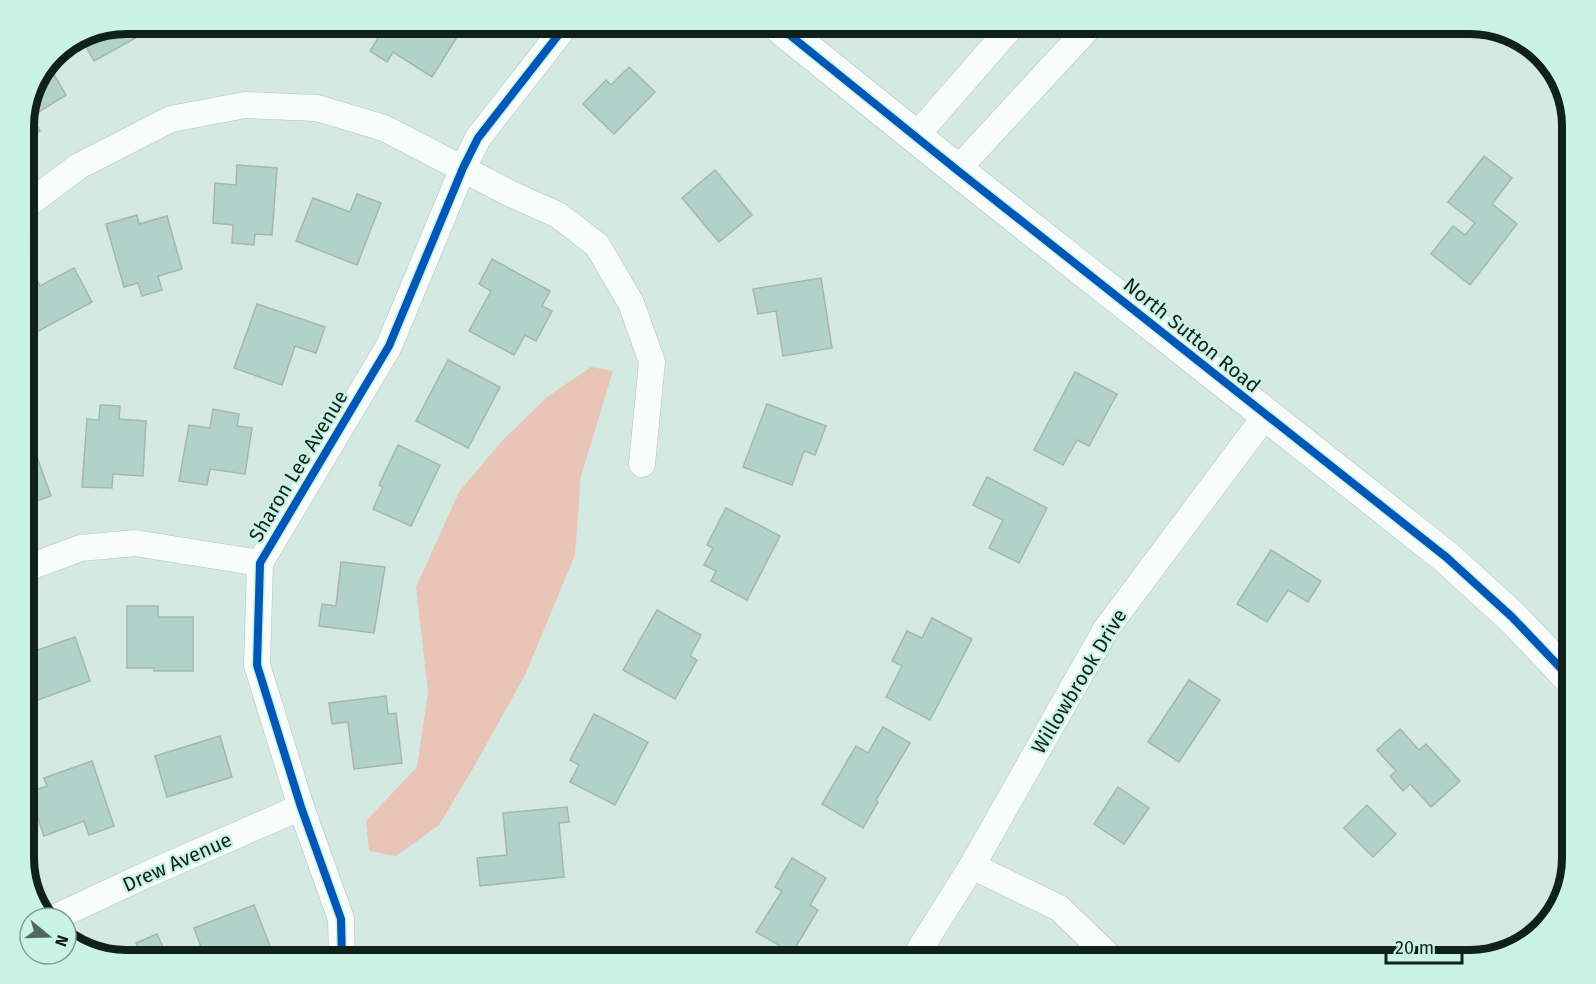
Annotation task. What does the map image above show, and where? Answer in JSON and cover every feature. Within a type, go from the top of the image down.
[{"type":"main road","name":"North Sutton Road","points":[[789,34],[957,170],[1446,557],[1512,618],[1562,669]]},
{"type":"street","name":"Sharon Lee Avenue","points":[[342,950],[341,919],[301,807],[256,665],[260,563],[388,345],[478,138],[559,34]]},
{"type":"street","points":[[916,136],[1005,34]]},
{"type":"street","points":[[957,170],[1083,34]]},
{"type":"street","points":[[35,199],[79,166],[171,119],[245,105],[317,108],[384,128],[509,193],[558,215],[597,245],[631,303],[652,362],[642,464]]},
{"type":"street","name":"Willowbrook Drive","points":[[919,950],[972,866],[1106,628],[1266,415]]},
{"type":"street","points":[[35,565],[81,548],[135,543],[260,563]]},
{"type":"street","name":"Drew Avenue","points":[[78,907],[301,807]]},
{"type":"street","points":[[972,866],[1059,908],[1103,950]]},
{"type":"shaded area","points":[[591,367],[613,371],[581,476],[575,555],[525,675],[439,825],[396,856],[369,851],[366,821],[417,767],[428,692],[416,587],[459,492],[502,441],[547,397]]},
{"type":"building","points":[[143,34],[94,61],[85,45],[114,35]]},
{"type":"building","points":[[381,34],[452,34],[457,37],[432,77],[393,52],[387,62],[370,51]]},
{"type":"building","points":[[629,67],[655,92],[614,134],[583,104],[606,80],[611,85]]},
{"type":"building","points":[[52,71],[66,95],[36,113],[44,86]]},
{"type":"building","points":[[35,122],[40,131],[35,134]]},
{"type":"building","points":[[1484,156],[1512,178],[1492,204],[1517,224],[1470,285],[1431,254],[1453,226],[1465,235],[1475,223],[1448,202]]},
{"type":"building","points":[[237,165],[277,168],[272,235],[255,234],[254,245],[232,243],[233,225],[213,223],[215,183],[236,185]]},
{"type":"building","points":[[715,170],[752,215],[719,242],[682,198]]},
{"type":"building","points":[[357,194],[381,203],[357,265],[296,241],[313,198],[350,212]]},
{"type":"building","points":[[137,215],[139,224],[167,216],[182,269],[158,276],[162,290],[142,296],[138,283],[124,287],[106,224]]},
{"type":"building","points":[[492,259],[550,291],[542,306],[552,311],[536,341],[525,335],[514,355],[469,331],[491,291],[479,284]]},
{"type":"building","points":[[74,268],[92,302],[35,333],[35,276],[40,286]]},
{"type":"building","points":[[821,278],[832,348],[783,356],[776,311],[758,314],[753,289]]},
{"type":"building","points":[[257,304],[325,327],[316,353],[295,346],[282,385],[234,368]]},
{"type":"building","points":[[448,360],[500,387],[468,448],[416,421]]},
{"type":"building","points":[[1075,372],[1117,394],[1089,446],[1077,440],[1063,465],[1034,450]]},
{"type":"building","points":[[767,404],[826,426],[815,455],[804,451],[792,485],[743,467]]},
{"type":"building","points":[[100,405],[120,406],[119,419],[146,421],[143,476],[113,474],[112,488],[82,487],[87,419],[99,420]]},
{"type":"building","points":[[213,409],[239,414],[237,426],[252,428],[245,474],[210,469],[207,485],[179,481],[189,425],[210,428]]},
{"type":"building","points":[[398,445],[440,465],[411,526],[373,509],[383,487],[379,485]]},
{"type":"building","points":[[35,452],[51,496],[35,501]]},
{"type":"building","points":[[987,477],[1047,508],[1019,563],[989,548],[1003,520],[973,505]]},
{"type":"building","points":[[726,508],[780,536],[747,600],[711,581],[716,571],[704,565],[713,548],[707,545]]},
{"type":"building","points":[[1271,550],[1321,581],[1308,602],[1288,590],[1267,622],[1237,604]]},
{"type":"building","points":[[341,562],[385,567],[374,633],[319,626],[322,604],[336,606]]},
{"type":"building","points":[[127,606],[158,606],[158,617],[193,617],[193,671],[127,668]]},
{"type":"building","points":[[657,610],[701,635],[690,656],[697,660],[675,699],[623,670]]},
{"type":"building","points":[[932,618],[972,639],[930,720],[886,697],[902,666],[892,661],[907,631],[922,638]]},
{"type":"building","points":[[75,637],[90,681],[35,701],[35,651]]},
{"type":"building","points":[[1189,680],[1220,700],[1179,762],[1148,742]]},
{"type":"building","points":[[386,696],[388,714],[396,713],[402,763],[354,769],[348,722],[332,724],[329,703]]},
{"type":"building","points":[[594,714],[648,742],[615,805],[570,782],[579,765],[570,760]]},
{"type":"building","points":[[883,727],[910,743],[876,800],[878,802],[863,828],[822,804],[856,746],[868,753]]},
{"type":"building","points":[[1400,729],[1419,750],[1426,744],[1460,781],[1431,807],[1410,784],[1403,791],[1390,776],[1396,771],[1377,750]]},
{"type":"building","points":[[220,736],[232,777],[167,797],[155,756]]},
{"type":"building","points":[[92,761],[114,826],[89,835],[84,821],[44,836],[35,810],[35,790],[47,786],[44,778]]},
{"type":"building","points":[[1118,787],[1149,808],[1124,844],[1094,824]]},
{"type":"building","points":[[1367,805],[1396,834],[1373,857],[1344,828]]},
{"type":"building","points":[[567,807],[569,822],[559,823],[564,877],[480,886],[477,858],[507,855],[503,813]]},
{"type":"building","points":[[792,858],[826,878],[810,905],[818,910],[794,950],[787,950],[756,932],[782,891],[775,887]]},
{"type":"building","points":[[254,905],[270,946],[260,950],[202,950],[194,928]]},
{"type":"building","points":[[157,934],[164,950],[139,950],[136,943]]},
{"type":"cycle path","points":[[342,950],[341,919],[301,807],[257,665],[260,563],[389,346],[463,168],[478,138],[559,34]]},
{"type":"cycle path","points":[[788,34],[1446,557],[1512,617],[1562,669]]}]
